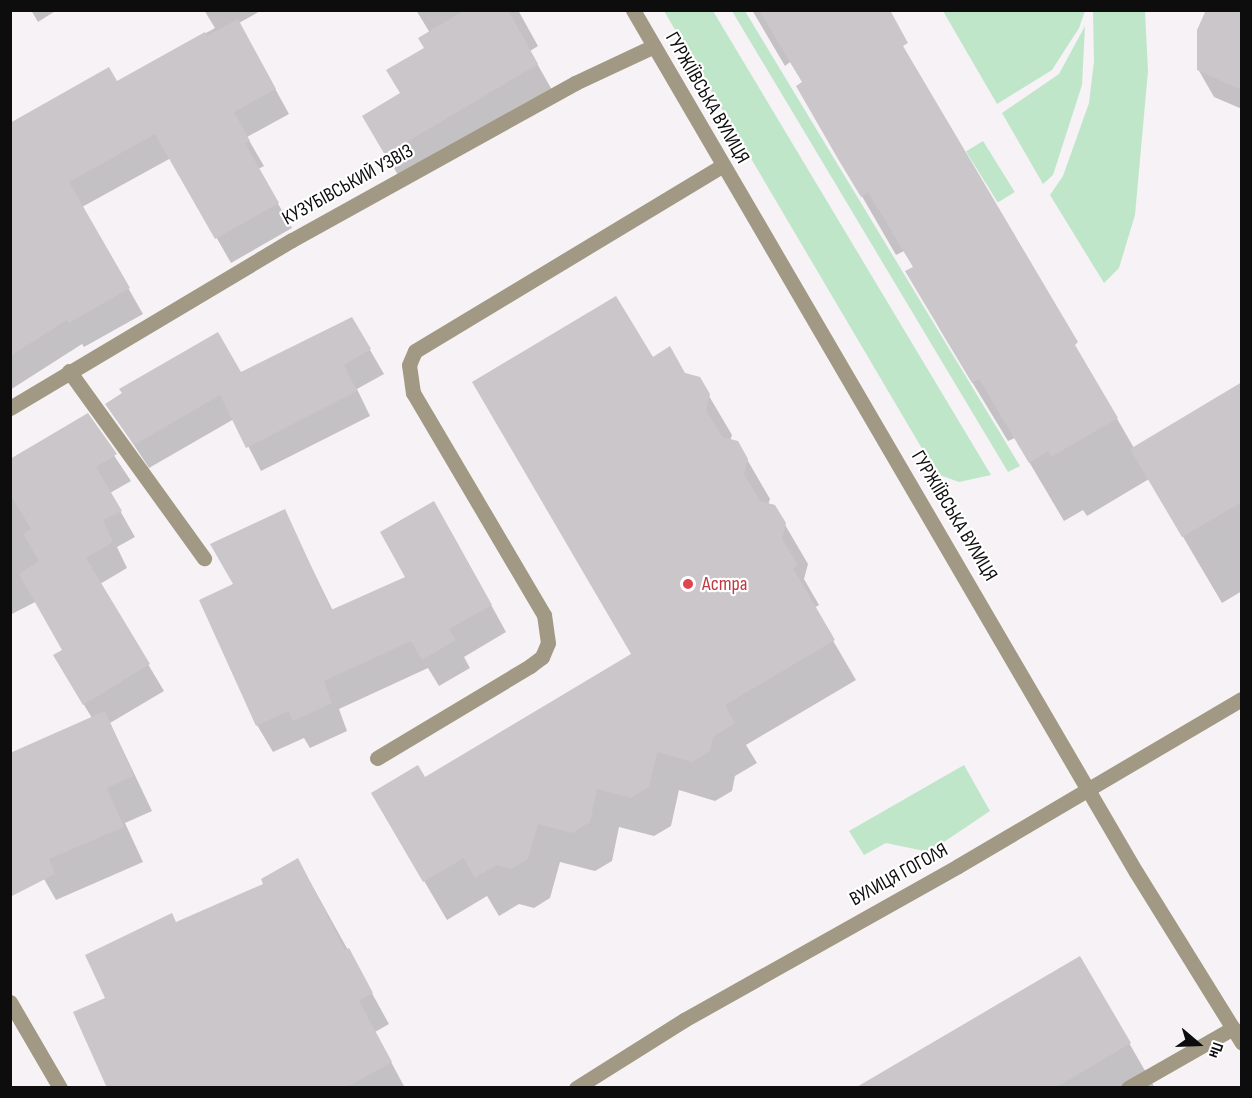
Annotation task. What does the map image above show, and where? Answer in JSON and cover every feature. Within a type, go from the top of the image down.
[{"type":"street","name":"ГУРЖІЇВСЬКА ВУЛИЦЯ","points":[[633,10],[722,166],[1088,787],[1242,1042]]},
{"type":"street","name":"КУЗУБІВСЬКИЙ УЗВІЗ","points":[[10,408],[313,228],[575,83],[654,46]]},
{"type":"street","points":[[377,758],[530,666],[542,657],[548,643],[544,615],[413,393],[409,365],[415,351],[722,166]]},
{"type":"street","points":[[69,371],[204,558]]},
{"type":"street","name":"ВУЛИЦЯ ГОГОЛЯ","points":[[576,1088],[684,1020],[958,866],[1088,787],[1242,699]]},
{"type":"street","points":[[10,1002],[60,1088]]},
{"type":"street","points":[[1128,1088],[1233,1028]]},
{"type":"green space","points":[[1085,10],[1079,28],[1052,70],[997,104],[943,11]]},
{"type":"green space","points":[[664,11],[713,11],[991,475],[959,482],[937,474]]},
{"type":"green space","points":[[732,11],[745,11],[1020,466],[1008,472]]},
{"type":"green space","points":[[1093,11],[1145,11],[1148,71],[1135,215],[1119,268],[1104,283],[1050,195],[1063,176],[1089,103],[1094,61]]},
{"type":"green space","points":[[1085,26],[1082,85],[1053,175],[1043,184],[1002,113],[1059,74]]},
{"type":"green space","points":[[983,141],[1015,192],[998,202],[966,152]]},
{"type":"green space","points":[[964,765],[990,811],[929,852],[886,843],[864,855],[849,831]]},
{"type":"building","points":[[465,10],[508,10],[538,64],[385,155],[362,116],[400,93],[386,70],[424,48],[418,38]]},
{"type":"building","points":[[759,10],[890,10],[908,43],[903,46],[1078,342],[1075,345],[1118,418],[1051,457],[1048,451],[1029,463],[979,379],[972,383],[905,271],[913,267],[868,192],[861,197],[838,159],[796,86],[802,82]]},
{"type":"building","points":[[1206,10],[1242,10],[1242,90],[1197,70],[1197,30]]},
{"type":"building","points":[[238,19],[276,89],[234,112],[250,141],[245,143],[279,203],[215,239],[155,134],[69,182],[130,288],[69,323],[67,320],[10,356],[10,123],[109,67],[117,81],[205,32],[207,36]]},
{"type":"building","name":"Астра","points":[[616,296],[653,357],[670,346],[685,373],[700,377],[710,394],[706,410],[722,437],[738,441],[748,459],[744,474],[760,501],[775,505],[786,523],[782,539],[798,565],[793,568],[835,640],[725,705],[735,723],[713,737],[710,751],[692,762],[657,752],[649,787],[631,798],[597,789],[590,822],[572,833],[538,824],[528,859],[511,869],[496,865],[475,878],[464,858],[423,882],[371,793],[418,765],[425,777],[631,654],[472,382]]},
{"type":"building","points":[[352,317],[371,349],[344,365],[357,391],[246,448],[220,395],[134,445],[105,404],[122,393],[119,389],[218,332],[241,372]]},
{"type":"building","points":[[1242,382],[1242,502],[1182,537],[1130,449]]},
{"type":"building","points":[[88,413],[117,454],[96,467],[122,511],[103,520],[113,542],[86,558],[150,664],[83,705],[53,655],[62,650],[19,574],[39,561],[23,534],[31,529],[10,494],[10,459]]},
{"type":"building","points":[[434,501],[492,605],[449,629],[456,640],[422,660],[411,641],[324,681],[332,703],[293,721],[288,711],[256,726],[199,600],[233,584],[210,544],[285,509],[331,610],[405,577],[380,532]]},
{"type":"building","points":[[105,711],[134,776],[107,788],[124,827],[49,859],[55,874],[10,897],[10,753]]},
{"type":"building","points":[[298,858],[345,950],[349,948],[373,993],[359,1001],[392,1062],[345,1088],[107,1088],[73,1012],[105,998],[85,955],[172,913],[176,922],[263,884],[261,879]]},
{"type":"building","points":[[1080,956],[1131,1043],[1055,1088],[855,1088]]},
{"type":"place","name":"Астра","points":[[688,584]]}]
